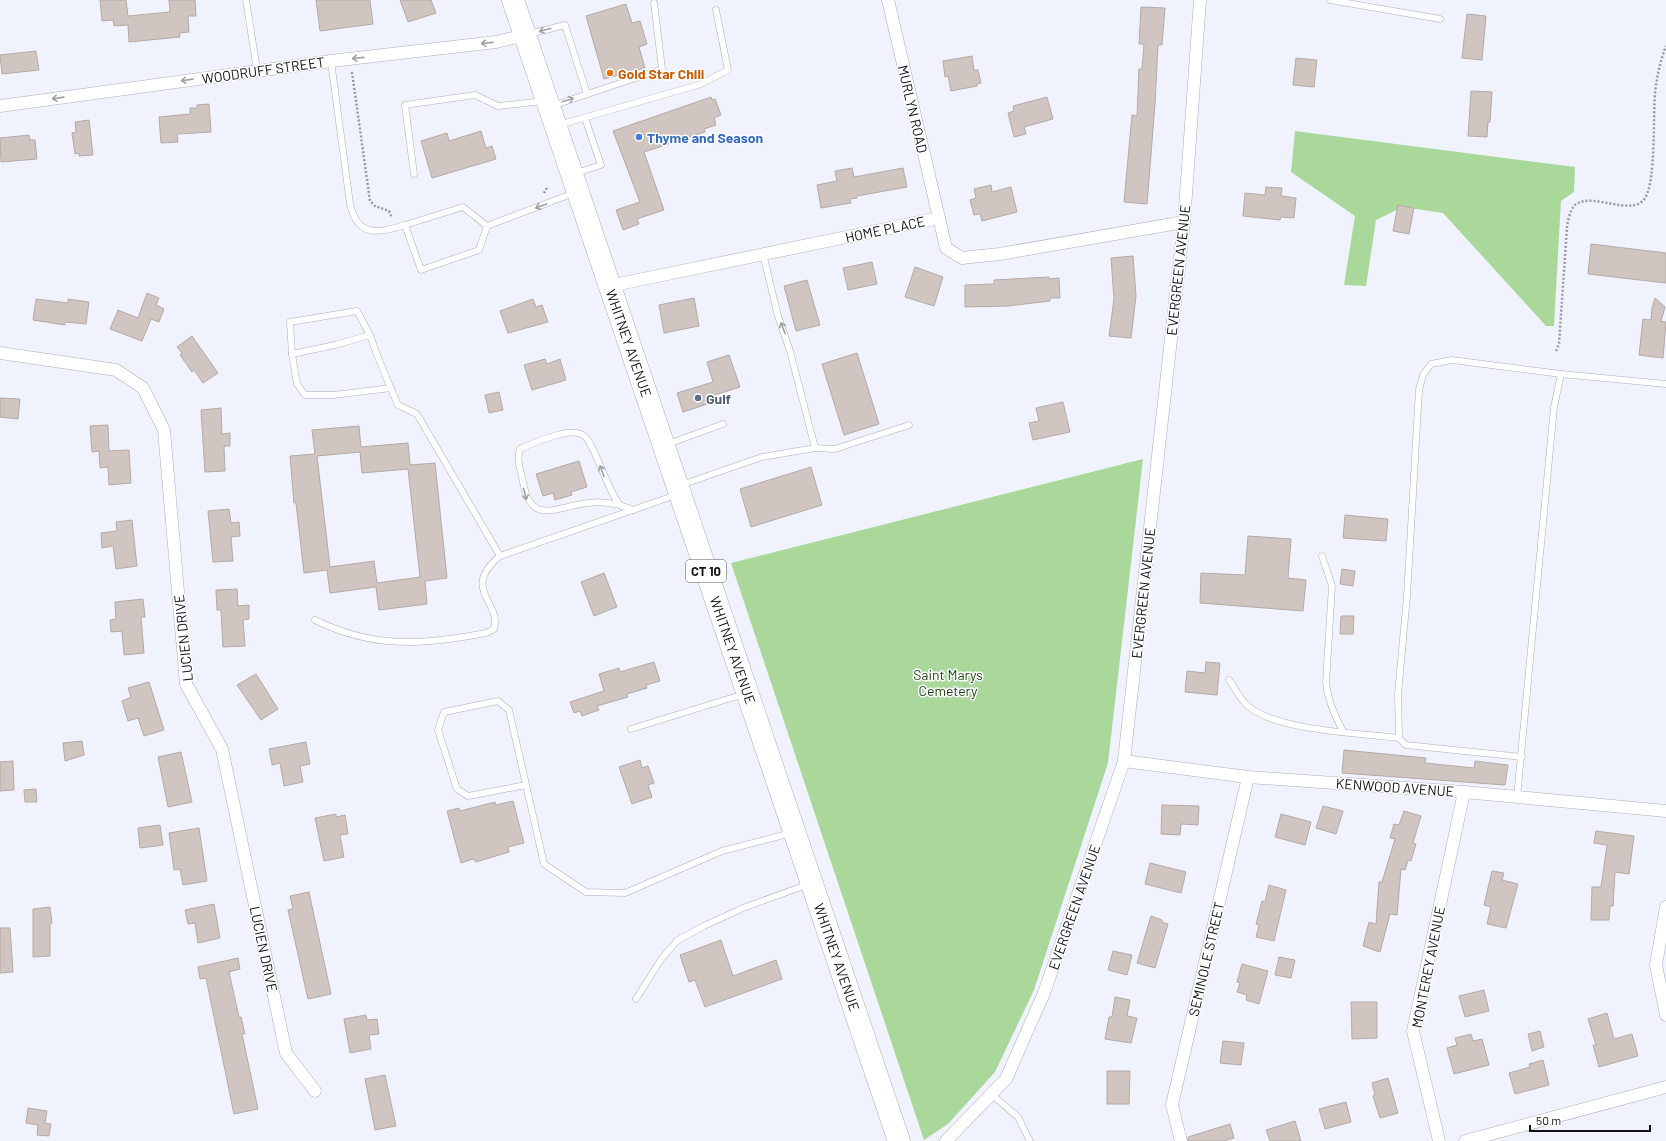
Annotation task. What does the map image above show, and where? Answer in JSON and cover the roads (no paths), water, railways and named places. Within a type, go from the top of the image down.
[{"type":"highway","name":"WHITNEY AVENUE","points":[[513,0],[900,1141]]},
{"type":"street","name":"MURLYN ROAD","points":[[888,0],[938,218]]},
{"type":"street","name":"EVERGREEN AVENUE","points":[[946,1141],[1006,1079],[1044,993],[1124,761],[1184,222],[1200,0]]},
{"type":"street","name":"WOODRUFF STREET","points":[[0,106],[257,70],[496,42],[525,35]]},
{"type":"street","name":"HOME PLACE","points":[[610,286],[938,218],[946,248],[962,258],[1000,254],[1184,222]]},
{"type":"street","name":"LUCIEN DRIVE","points":[[0,353],[116,370],[144,388],[164,430],[186,684],[222,749],[286,1053],[315,1091]]},
{"type":"street","name":"KENWOOD AVENUE","points":[[1124,761],[1248,777],[1464,792],[1666,811]]},
{"type":"street","name":"SEMINOLE STREET","points":[[1181,1141],[1172,1105],[1248,777]]},
{"type":"street","name":"MONTEREY AVENUE","points":[[1439,1141],[1413,1031],[1464,792]]},
{"type":"street","points":[[1666,907],[1656,965],[1666,1015]]},
{"type":"street","points":[[1465,1141],[1666,1087]]},
{"type":"lane","points":[[246,0],[257,70]]},
{"type":"lane","points":[[1330,0],[1440,19]]},
{"type":"lane","points":[[551,111],[587,94],[662,69],[654,3]]},
{"type":"lane","points":[[414,174],[405,105],[475,95],[498,106],[551,111],[585,118],[701,84],[728,70],[716,10]]},
{"type":"lane","points":[[525,35],[565,24],[587,94]]},
{"type":"lane","points":[[331,61],[354,217],[360,226],[374,232],[395,228],[463,207],[487,226]]},
{"type":"lane","points":[[405,225],[421,270],[479,250],[487,226],[575,183],[601,165],[585,118]]},
{"type":"lane","points":[[763,254],[778,316],[794,366],[814,448]]},
{"type":"lane","points":[[391,388],[334,396],[305,395],[297,384],[292,354],[290,322],[357,311],[370,335],[378,360],[391,388],[398,405],[417,414],[500,556]]},
{"type":"lane","points":[[292,354],[335,345],[370,335]]},
{"type":"lane","points":[[1398,738],[1398,694],[1407,596],[1419,390],[1423,375],[1431,364],[1452,360],[1561,374],[1666,384]]},
{"type":"lane","points":[[1517,797],[1554,407],[1561,374]]},
{"type":"lane","points":[[663,445],[723,424]]},
{"type":"lane","points":[[315,620],[356,636],[392,643],[427,642],[486,633],[494,629],[496,622],[482,588],[484,573],[500,556],[633,510],[678,490],[762,457],[814,448],[835,449],[909,425]]},
{"type":"lane","points":[[620,505],[613,498],[607,486],[591,445],[586,437],[581,433],[564,433],[538,441],[520,449],[517,456],[524,493],[528,502],[533,507],[546,510],[568,508],[587,503],[620,505],[633,510]]},
{"type":"lane","points":[[1322,556],[1332,586],[1326,683],[1327,694],[1330,708],[1342,731]]},
{"type":"lane","points":[[1229,680],[1248,707],[1265,717],[1287,724],[1398,738],[1406,745],[1522,757]]},
{"type":"lane","points":[[631,729],[748,693]]},
{"type":"lane","points":[[526,785],[468,796],[457,789],[438,730],[444,712],[498,701],[509,710],[544,864],[586,892],[625,893],[722,851],[795,833]]},
{"type":"lane","points":[[636,999],[662,958],[678,940],[743,908],[812,883]]},
{"type":"lane","points":[[991,1094],[1018,1117],[1030,1141]]},
{"type":"place","name":"Gold Star Chili","points":[[610,73]]},
{"type":"place","name":"Thyme and Season","points":[[639,137]]},
{"type":"place","name":"Gulf","points":[[698,398]]},
{"type":"park label","name":"Saint Marys Cemetery","points":[[948,682]]}]
